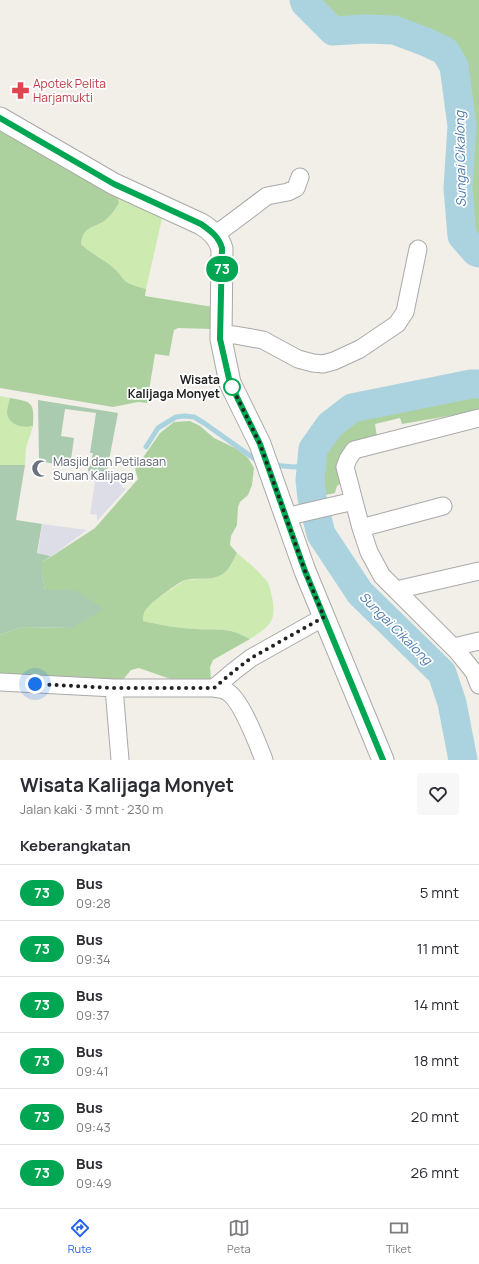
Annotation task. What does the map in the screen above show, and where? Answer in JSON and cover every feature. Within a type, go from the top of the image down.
[{"type":"street","points":[[0,118],[114,184],[201,224],[210,230],[220,243],[222,248],[220,335],[230,383],[260,444],[271,474],[290,516],[324,617],[383,760]]},
{"type":"street","points":[[215,235],[267,196],[288,192],[296,188],[300,178]]},
{"type":"street","points":[[220,335],[235,335],[263,340],[298,359],[313,363],[323,364],[334,361],[360,349],[396,324],[405,312],[418,249]]},
{"type":"street","points":[[479,418],[354,450],[345,467],[369,552],[382,576],[454,647],[474,672],[479,685]]},
{"type":"street","points":[[290,516],[354,501]]},
{"type":"street","points":[[361,528],[443,506]]},
{"type":"street","points":[[396,590],[479,571]]},
{"type":"street","points":[[214,688],[251,658],[324,617]]},
{"type":"street","points":[[454,647],[479,641]]},
{"type":"street","points":[[0,682],[114,688],[214,688],[225,691],[232,696],[245,716],[254,733],[264,760]]},
{"type":"street","points":[[114,688],[120,760]]},
{"type":"green space","points":[[316,0],[479,0],[479,241],[472,232],[468,187],[472,125],[463,63],[451,44],[430,33],[396,20],[337,21]]},
{"type":"green space","points":[[0,131],[113,190],[119,202],[117,207],[106,220],[86,231],[82,238],[81,244],[113,267],[125,281],[132,285],[146,289],[145,296],[213,307],[211,329],[178,328],[174,330],[169,356],[155,354],[147,403],[138,402],[113,407],[0,388]]},
{"type":"green space","points":[[113,190],[160,215],[162,219],[146,289],[132,285],[125,281],[113,267],[81,244],[86,230],[104,221],[117,206]]},
{"type":"green space","points":[[472,394],[479,394],[479,413],[466,413],[402,424],[400,418],[375,424],[377,437],[364,438],[351,443],[341,483],[337,486],[335,493],[321,496],[320,480],[323,453],[337,431],[356,417]]},
{"type":"green space","points":[[0,396],[10,398],[8,407],[30,427],[33,426],[26,448],[25,465],[0,465]]},
{"type":"green space","points":[[10,398],[24,401],[31,405],[33,412],[33,426],[25,427],[10,421],[7,413]]},
{"type":"green space","points":[[38,400],[118,413],[106,476],[88,471],[89,461],[91,461],[93,453],[90,453],[96,413],[65,409],[61,436],[74,438],[70,467],[39,461]]},
{"type":"green space","points":[[190,421],[200,426],[214,438],[237,449],[248,458],[254,468],[252,485],[248,495],[240,502],[238,507],[237,525],[231,536],[230,545],[237,553],[229,568],[221,575],[212,578],[185,580],[177,584],[147,609],[144,613],[143,621],[183,628],[217,629],[229,631],[243,635],[250,639],[213,660],[210,667],[211,678],[203,685],[182,683],[139,668],[131,670],[122,681],[0,678],[0,635],[23,627],[72,628],[75,590],[45,590],[42,574],[42,562],[95,528],[138,479],[135,469],[160,433],[174,422]]},
{"type":"green space","points":[[0,465],[25,465],[16,520],[42,524],[37,553],[51,556],[42,562],[42,574],[45,590],[75,590],[104,609],[72,628],[23,627],[0,635]]},
{"type":"green space","points":[[237,553],[258,571],[268,582],[270,587],[273,605],[273,618],[263,630],[250,639],[243,635],[229,631],[217,629],[183,628],[143,621],[143,614],[148,606],[157,599],[185,580],[213,578],[231,565]]},
{"type":"shaded area","points":[[88,472],[109,477],[112,474],[124,481],[121,486],[126,489],[97,521],[97,515],[90,514],[95,482],[87,481]]},
{"type":"shaded area","points":[[42,524],[87,530],[52,556],[38,553]]},
{"type":"waterway","name":"Sungai Cikalong","points":[[304,0],[305,3],[333,31],[365,29],[394,30],[445,51],[454,66],[462,126],[458,188],[462,236],[476,252],[479,253]]},
{"type":"waterway","name":"Sungai Cikalong","points":[[463,760],[452,703],[442,673],[360,593],[321,534],[312,498],[310,480],[313,449],[330,425],[352,408],[471,384],[479,384]]},
{"type":"waterway","points":[[146,447],[158,428],[176,417],[194,417],[259,462]]},
{"type":"waterway","points":[[273,465],[294,467],[312,465]]},
{"type":"bus line","name":"73","points":[[0,118],[114,184],[201,224],[218,238],[222,248],[220,339],[230,383],[260,444],[305,571],[383,760]]},
{"type":"place","name":"Apotek Pelita Harjamukti","points":[[20,91]]},
{"type":"place","name":"Wisata Kalijaga Monyet","points":[[232,387]]},
{"type":"place","name":"Masjid dan Petilasan Sunan Kalijaga","points":[[40,469]]},
{"type":"route","points":[[35,684],[114,688],[214,688],[251,658],[324,617],[285,517],[260,444],[232,387]]}]
